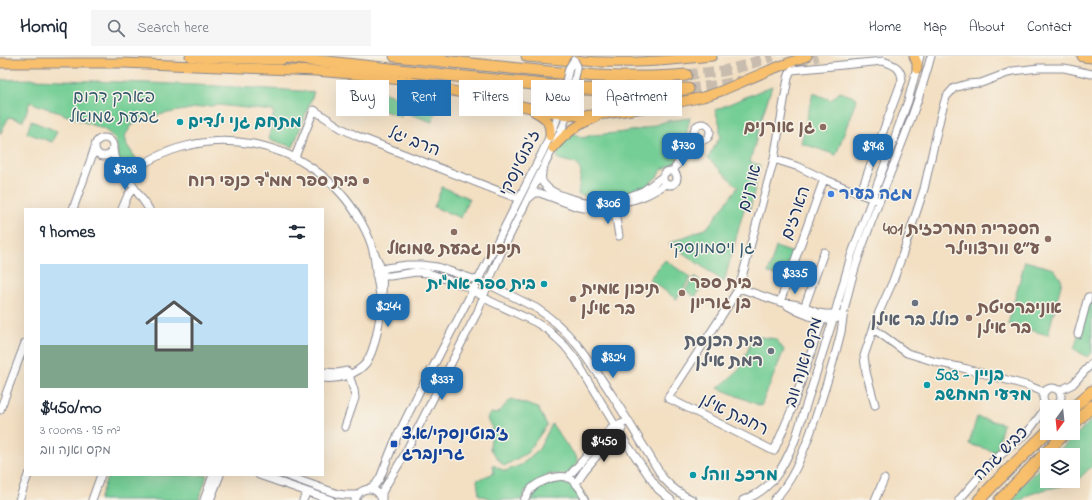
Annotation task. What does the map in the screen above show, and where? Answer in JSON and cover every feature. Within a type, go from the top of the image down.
[{"type":"highway","points":[[191,56],[310,60]]},
{"type":"highway","points":[[274,56],[583,89],[634,91],[688,88]]},
{"type":"highway","points":[[395,56],[586,75],[668,77],[686,75]]},
{"type":"highway","points":[[527,56],[574,60]]},
{"type":"highway","points":[[1083,56],[1092,57]]},
{"type":"highway","points":[[1080,402],[1092,391]]},
{"type":"highway","points":[[1080,418],[1092,406]]},
{"type":"highway","name":"כביש גהה","points":[[979,500],[1040,439]]},
{"type":"highway","name":"כביש גהה","points":[[1000,500],[1058,440]]},
{"type":"main road","points":[[574,60],[601,62],[624,59],[655,62],[712,56]]},
{"type":"main road","points":[[682,102],[721,91],[807,56]]},
{"type":"main road","points":[[914,56],[917,63],[917,69]]},
{"type":"main road","points":[[0,63],[130,63],[316,71],[407,81],[459,92]]},
{"type":"main road","points":[[523,106],[539,114],[548,121],[550,126],[550,136]]},
{"type":"main road","points":[[553,148],[562,138],[576,127],[601,116]]},
{"type":"street","points":[[637,56],[655,62]]},
{"type":"street","name":"מקס ואנה ווב","points":[[774,500],[792,476],[805,447],[841,332],[846,301],[875,199],[905,108],[920,56]]},
{"type":"street","name":"מקס ואנה ווב","points":[[743,500],[765,489],[777,475],[787,459],[797,434],[834,317],[851,256],[916,104],[931,56]]},
{"type":"street","name":"ז'בוטינסקי","points":[[568,80],[569,68],[574,60]]},
{"type":"street","points":[[774,159],[788,78],[792,70],[882,61],[891,64],[899,69],[902,74],[902,80],[860,194]]},
{"type":"street","points":[[875,405],[866,372],[864,356],[879,312],[902,256],[924,189],[940,114],[946,97],[954,88],[967,84],[981,83],[1013,71],[1039,68],[1061,68],[1092,74]]},
{"type":"street","name":"הרב יגל","points":[[295,157],[314,110],[341,128],[357,136],[519,199]]},
{"type":"street","name":"ז'בוטינסקי","points":[[356,497],[362,490],[368,489],[375,485],[380,478],[394,443],[420,390],[478,281],[561,116]]},
{"type":"street","name":"ז'בוטינסקי","points":[[382,500],[382,493],[385,487],[402,459],[476,314],[500,255],[553,148],[563,116]]},
{"type":"street","points":[[73,208],[97,140],[102,138],[112,142],[114,156],[147,208]]},
{"type":"street","points":[[674,172],[692,142],[698,138]]},
{"type":"street","points":[[126,176],[134,169],[152,158],[172,150],[211,141],[234,141],[258,144],[279,150],[295,157],[316,170],[341,193],[360,220],[369,239],[380,274],[379,289],[381,305],[378,328],[365,364],[361,368],[336,378],[324,378]]},
{"type":"street","points":[[95,148],[96,152],[113,160],[126,169],[134,169]]},
{"type":"street","points":[[89,165],[95,159],[111,153],[113,149]]},
{"type":"street","name":"אורנים","points":[[739,288],[774,159],[799,167],[824,179],[875,199]]},
{"type":"street","points":[[543,169],[541,178],[542,182],[547,188],[580,201],[598,202],[605,200],[612,195],[617,196],[621,200],[634,200],[645,196],[664,181]]},
{"type":"street","points":[[664,181],[664,172],[674,172]]},
{"type":"street","points":[[664,181],[671,185],[676,182],[677,176],[674,172]]},
{"type":"street","name":"הארזים","points":[[780,302],[824,179]]},
{"type":"street","points":[[122,208],[128,195],[134,188]]},
{"type":"street","points":[[528,199],[533,194],[537,193],[574,206],[607,209],[615,212]]},
{"type":"street","points":[[605,200],[607,209]]},
{"type":"street","points":[[615,212],[621,207],[621,200]]},
{"type":"street","points":[[615,212],[619,236]]},
{"type":"street","points":[[804,308],[824,252]]},
{"type":"street","points":[[380,274],[386,268],[407,265],[437,267],[488,284],[536,308],[555,321],[585,353],[663,478],[668,484],[693,500]]},
{"type":"street","points":[[380,274],[390,276],[416,272],[428,273],[464,285],[483,297],[535,322],[548,330],[559,339],[576,360],[617,429],[658,489],[671,500]]},
{"type":"street","points":[[739,288],[780,302],[795,310],[822,317],[843,317]]},
{"type":"street","name":"רחבת אילן","points":[[739,288],[668,398],[774,451],[792,409],[822,317]]},
{"type":"street","points":[[1078,334],[1088,297]]},
{"type":"street","points":[[780,302],[804,308],[822,317]]},
{"type":"street","points":[[874,329],[907,353],[1029,386],[1044,392]]},
{"type":"street","points":[[0,410],[22,358],[24,347]]},
{"type":"street","points":[[1059,391],[1073,384],[1092,363]]},
{"type":"street","points":[[324,372],[349,373]]},
{"type":"street","points":[[345,427],[355,398],[349,373]]},
{"type":"street","points":[[1044,400],[1044,392],[1052,388],[1059,391],[1062,395],[1061,400]]},
{"type":"street","points":[[606,410],[608,420],[606,434]]},
{"type":"street","points":[[959,500],[991,463],[1027,433],[1040,416]]},
{"type":"street","points":[[567,478],[606,434],[629,422]]},
{"type":"street","points":[[576,484],[581,475],[611,439],[617,429]]},
{"type":"street","points":[[19,500],[28,476]]},
{"type":"street","points":[[92,500],[101,476]]},
{"type":"street","points":[[204,500],[213,476]]},
{"type":"street","points":[[210,500],[220,476]]},
{"type":"street","points":[[262,476],[331,500]]},
{"type":"street","points":[[288,476],[338,494],[356,497]]},
{"type":"street","points":[[524,500],[530,489],[548,479],[558,477],[567,478],[576,484],[582,491],[586,500]]},
{"type":"street","points":[[875,500],[884,479]]},
{"type":"street","points":[[368,489],[378,493],[382,500]]},
{"type":"street","points":[[303,500],[307,492]]},
{"type":"green space","name":"פארק דרום גבעת שמואל","points":[[31,79],[314,92],[293,147],[269,139],[274,111],[218,105],[147,117],[131,126],[125,136],[127,145],[139,163],[133,166],[126,166],[119,160],[114,138],[105,130],[30,102],[23,121],[9,117],[0,134],[0,80]]},
{"type":"green space","name":"גן ויסמונסקי","points":[[772,86],[750,162],[760,165],[750,209],[744,209],[724,282],[669,243],[707,228],[738,187],[708,158],[720,137],[720,125],[715,110]]},
{"type":"green space","points":[[840,92],[857,98],[836,155],[801,143],[813,93],[831,100]]},
{"type":"green space","points":[[389,95],[397,97],[397,116],[389,113]]},
{"type":"green space","points":[[415,116],[434,116],[432,122]]},
{"type":"green space","points":[[690,118],[687,131],[687,143],[675,163],[661,170],[657,177],[642,190],[623,195],[609,192],[605,195],[597,197],[578,194],[581,172],[577,164],[558,159],[557,154],[564,141],[572,133],[583,138],[592,135],[642,129],[667,121]]},
{"type":"green space","points":[[31,121],[57,131],[52,142],[27,133]]},
{"type":"green space","points":[[442,187],[469,198],[461,218],[434,207]]},
{"type":"green space","points":[[776,247],[793,253],[784,278],[768,273]]},
{"type":"green space","points":[[665,260],[691,278],[676,299],[649,279]]},
{"type":"green space","points":[[1025,261],[1054,269],[1062,281],[1048,335],[1008,324]]},
{"type":"green space","points":[[695,277],[705,284],[695,297],[685,290]]},
{"type":"green space","points":[[1088,302],[1092,304],[1092,352],[1087,357],[1074,349]]},
{"type":"green space","points":[[754,336],[776,339],[784,350],[761,406],[718,388],[739,370]]},
{"type":"green space","points":[[511,399],[538,408],[547,425],[527,453],[504,466],[490,449],[492,425],[489,424],[487,418],[491,413],[497,414]]},
{"type":"green space","points":[[977,417],[1003,424],[996,452],[969,444]]},
{"type":"green space","points":[[1092,420],[1092,466],[1080,478],[1080,448],[1062,448],[1070,440],[1080,440],[1080,431]]},
{"type":"green space","points":[[552,424],[576,456],[578,462],[567,475],[549,474],[527,489],[521,500],[494,500],[479,495],[477,480],[494,473],[493,465],[505,471],[521,465],[539,449]]},
{"type":"green space","points":[[1040,468],[1040,488],[1052,488],[1028,495],[1022,500],[1006,500]]},
{"type":"green space","points":[[108,476],[207,476],[199,500],[99,500]]},
{"type":"green space","points":[[557,482],[572,487],[582,500],[531,500],[541,488],[548,484]]},
{"type":"tunnel","points":[[686,75],[723,71],[773,56]]},
{"type":"tunnel","points":[[797,63],[817,56]]},
{"type":"tunnel","points":[[688,89],[741,81]]},
{"type":"place","name":"מתחם גני ילדים","points":[[180,122]]},
{"type":"place","name":"גן אורנים","points":[[823,127]]},
{"type":"place","name":"בית ספר ממ\"ד כנפי רוח","points":[[366,181]]},
{"type":"place","name":"מגה בעיר","points":[[831,194]]},
{"type":"place","name":"תיכון גבעת שמואל","points":[[454,232]]},
{"type":"place","name":"401 הספריה המרכזית ע״ש וורצווילר","points":[[1048,239]]},
{"type":"place","name":"בית ספר אמ\"ית","points":[[544,284]]},
{"type":"place","name":"בית ספר בן גוריון","points":[[682,293]]},
{"type":"place","name":"תיכון אמית בר אילן","points":[[573,299]]},
{"type":"place","name":"כולל בר אילן","points":[[915,303]]},
{"type":"place","name":"אוניברסיטת בר אילן","points":[[969,318]]},
{"type":"place","name":"בית הכנסת רמת אילן","points":[[771,351]]},
{"type":"place","name":"503 - בניין מדעי המחשב","points":[[927,385]]},
{"type":"place","name":"ז׳בוטינסקי/א.צ גרינברג","points":[[394,444]]},
{"type":"place","name":"מרכז ווהל","points":[[693,475]]}]
